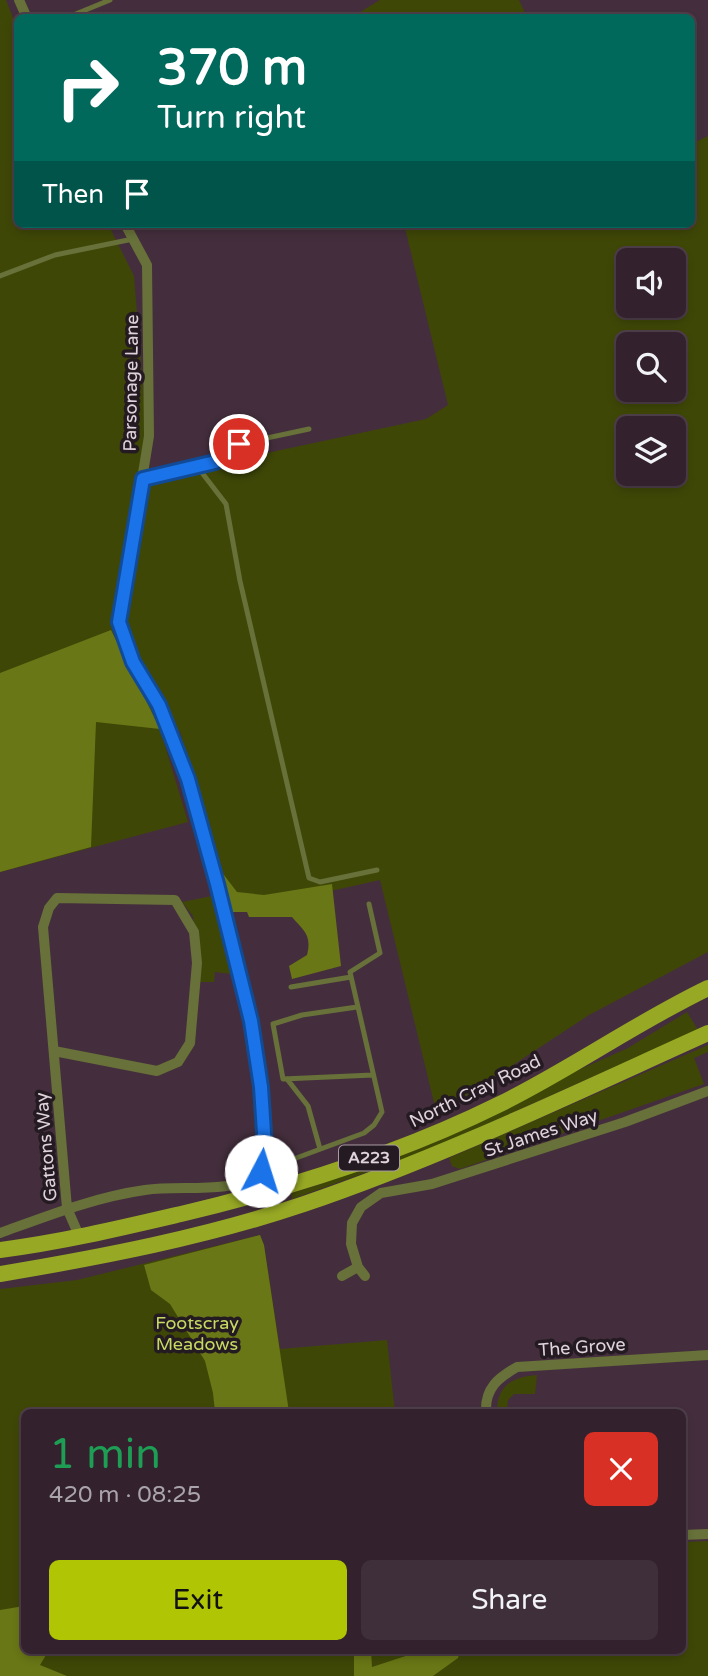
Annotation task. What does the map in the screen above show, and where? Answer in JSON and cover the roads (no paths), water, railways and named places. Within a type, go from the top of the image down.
[{"type":"main road","name":"North Cray Road","points":[[0,1250],[80,1238],[238,1201],[298,1184],[420,1140],[500,1104],[708,988]]},
{"type":"main road","name":"A223","points":[[0,1274],[75,1262],[304,1204],[461,1144],[708,1033]]},
{"type":"street","name":"Parsonage Lane","points":[[127,228],[147,265],[149,436],[119,622],[133,662],[159,705],[188,779],[217,884],[251,1021],[261,1087],[265,1148],[261,1171]]},
{"type":"street","name":"Gattons Way","points":[[54,1051],[157,1071],[178,1062],[190,1044],[197,963],[194,932],[175,900],[57,898],[49,908],[43,927],[67,1208],[80,1238]]},
{"type":"street","name":"St James Way","points":[[342,1276],[361,1271],[351,1244],[352,1223],[361,1207],[381,1193],[445,1180],[625,1122],[708,1091]]},
{"type":"street","points":[[0,1233],[67,1208],[144,1190],[246,1184],[261,1175],[261,1171]]},
{"type":"street","name":"The Grove","points":[[486,1409],[486,1403],[498,1378],[517,1367],[708,1355]]},
{"type":"street","points":[[686,1535],[708,1534]]},
{"type":"lane","points":[[76,14],[110,0]]},
{"type":"lane","points":[[0,276],[55,255],[133,239]]},
{"type":"lane","points":[[143,479],[215,462],[239,444],[309,429]]},
{"type":"lane","points":[[196,465],[226,504],[243,594],[309,878],[320,882],[377,870]]},
{"type":"lane","points":[[261,1171],[364,1133],[374,1125],[382,1112],[349,972],[380,953],[369,904]]},
{"type":"lane","points":[[291,987],[351,977]]},
{"type":"lane","points":[[320,1149],[309,1106],[287,1079],[283,1079],[273,1024],[302,1015],[357,1007]]},
{"type":"lane","points":[[287,1079],[373,1075]]},
{"type":"park label","name":"Footscray Meadows","points":[[197,1333]]}]
